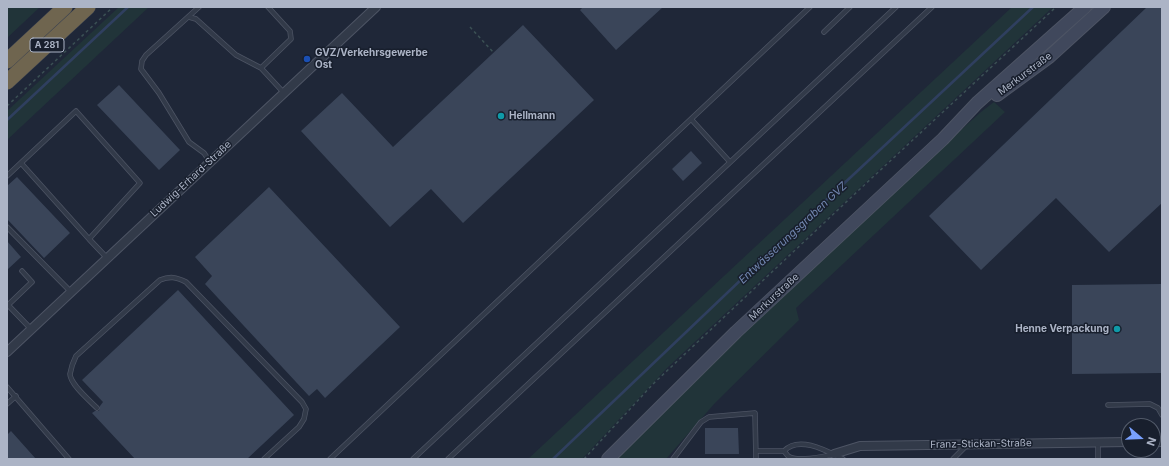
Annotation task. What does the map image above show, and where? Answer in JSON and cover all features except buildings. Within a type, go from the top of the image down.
[{"type":"highway","name":"A 281","points":[[7,61],[65,7]]},
{"type":"highway","name":"A 281","points":[[7,82],[88,7]]},
{"type":"street","name":"Ludwig-Erhard-Straße","points":[[7,352],[376,7]]},
{"type":"street","name":"Merkurstraße","points":[[608,459],[736,332],[943,139],[977,103],[1085,7]]},
{"type":"street","name":"Merkurstraße","points":[[943,139],[986,104],[1049,57],[1104,7]]},
{"type":"street","name":"Franz-Stickan-Straße","points":[[834,454],[860,446],[1121,442]]},
{"type":"lane","points":[[199,7],[146,55],[142,61],[141,69],[159,93],[189,142],[204,153],[210,162]]},
{"type":"lane","points":[[261,68],[291,40],[290,31],[268,7]]},
{"type":"lane","points":[[330,459],[810,7]]},
{"type":"lane","points":[[824,32],[850,7]]},
{"type":"lane","points":[[413,459],[896,7]]},
{"type":"lane","points":[[448,459],[932,7]]},
{"type":"lane","points":[[189,17],[196,19],[236,55],[261,68],[284,93]]},
{"type":"lane","points":[[7,176],[76,111],[140,183],[89,239]]},
{"type":"lane","points":[[690,119],[730,162]]},
{"type":"lane","points":[[21,162],[107,258]]},
{"type":"lane","points":[[7,227],[71,292]]},
{"type":"lane","points":[[22,271],[32,282],[8,305],[31,329]]},
{"type":"lane","points":[[97,408],[75,385],[70,376],[72,365],[76,356],[160,280],[168,277],[178,277],[186,282],[302,402],[306,408],[304,419],[299,427],[264,459]]},
{"type":"lane","points":[[7,387],[69,459]]},
{"type":"lane","points":[[7,404],[16,396]]},
{"type":"lane","points":[[1108,405],[1150,404],[1158,408],[1162,415]]},
{"type":"lane","points":[[674,459],[701,422],[709,417],[755,413],[756,459]]},
{"type":"lane","points":[[1098,443],[1098,459]]},
{"type":"lane","points":[[953,459],[968,444]]},
{"type":"lane","points":[[757,451],[784,451],[793,445],[806,445],[820,447],[843,459]]},
{"type":"lane","points":[[784,451],[792,458],[819,458],[834,454]]},
{"type":"path","points":[[7,106],[113,7]]},
{"type":"path","points":[[584,459],[653,384],[1056,7]]},
{"type":"path","points":[[470,27],[494,52]]},
{"type":"green space","points":[[7,7],[40,7],[7,38]]},
{"type":"green space","points":[[119,7],[149,7],[7,140],[7,111]]},
{"type":"green space","points":[[1012,7],[1053,7],[667,368],[582,459],[528,459]]},
{"type":"green space","points":[[994,102],[1005,112],[796,308],[799,320],[715,403],[666,459],[617,459],[652,422],[789,289],[921,166]]},
{"type":"waterway","name":"Entwässerungsgraben GVZ","points":[[7,120],[128,7]]},
{"type":"waterway","name":"Entwässerungsgraben GVZ","points":[[553,459],[747,274],[1033,7]]},
{"type":"place","name":"GVZ/Verkehrsgewerbe Ost","points":[[307,59]]},
{"type":"place","name":"Hellmann","points":[[501,116]]},
{"type":"place","name":"Henne Verpackung","points":[[1117,329]]}]
